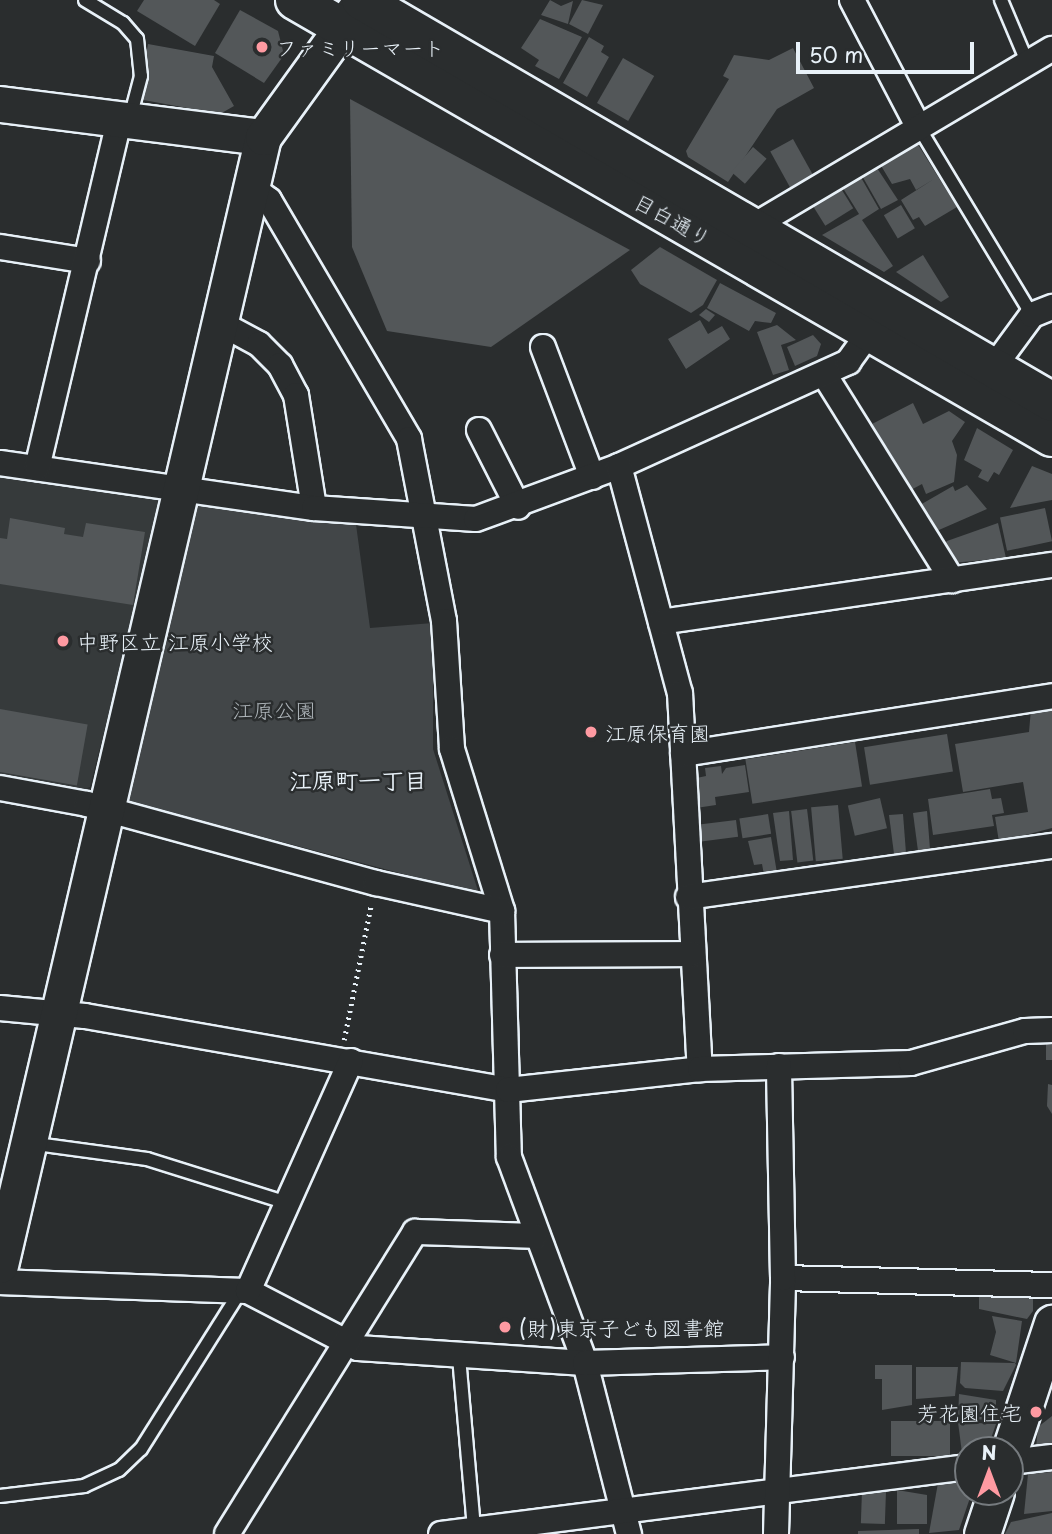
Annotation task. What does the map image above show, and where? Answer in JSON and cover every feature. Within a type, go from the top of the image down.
[{"type":"main road","name":"目白通り","points":[[295,0],[357,7],[750,228],[1052,437]]},
{"type":"main road","name":"目白通り","points":[[357,7],[879,319],[993,368],[1052,402]]},
{"type":"street","points":[[852,0],[918,125]]},
{"type":"street","points":[[0,1265],[184,489],[263,137],[357,7]]},
{"type":"street","points":[[750,228],[918,125],[1052,49]]},
{"type":"street","points":[[0,104],[124,123],[263,137]]},
{"type":"street","points":[[37,468],[124,123]]},
{"type":"street","points":[[253,188],[270,200],[409,439],[443,621],[452,750],[502,911],[509,1157],[535,1236],[585,1363],[627,1523]]},
{"type":"street","points":[[0,247],[88,261]]},
{"type":"street","points":[[993,368],[1042,311]]},
{"type":"street","points":[[0,463],[314,508],[425,519],[476,519],[518,507],[619,466],[824,374],[848,362],[879,319]]},
{"type":"street","points":[[220,323],[260,344],[280,365],[296,395],[314,508]]},
{"type":"street","points":[[543,347],[592,477]]},
{"type":"street","points":[[824,374],[952,580]]},
{"type":"street","points":[[480,430],[518,507]]},
{"type":"street","points":[[619,466],[680,693],[688,897],[700,1069]]},
{"type":"street","points":[[661,622],[1052,565]]},
{"type":"street","points":[[683,754],[1052,696]]},
{"type":"street","points":[[0,788],[107,809],[376,883],[502,911]]},
{"type":"street","points":[[688,897],[1052,846]]},
{"type":"street","points":[[502,954],[692,954]]},
{"type":"street","points":[[0,1008],[60,1014],[346,1060],[508,1090],[700,1069],[911,1063],[1026,1031],[1052,1030]]},
{"type":"street","points":[[245,1290],[287,1203],[346,1060]]},
{"type":"street","points":[[776,1534],[780,1492],[783,1278],[779,1066]]},
{"type":"street","points":[[227,1534],[342,1343],[415,1232],[535,1236]]},
{"type":"street","points":[[783,1278],[1052,1285]]},
{"type":"street","points":[[0,1282],[245,1290],[342,1343],[459,1357],[585,1363],[782,1357]]},
{"type":"street","points":[[1015,1436],[1052,1323]]},
{"type":"street","points":[[1024,1460],[1052,1457]]},
{"type":"street","points":[[456,1533],[627,1523],[780,1492],[954,1469]]},
{"type":"street","points":[[982,1534],[991,1506]]},
{"type":"lane","points":[[85,0],[123,23],[137,39],[141,76],[124,123]]},
{"type":"lane","points":[[1001,0],[1028,64]]},
{"type":"lane","points":[[918,125],[1042,311]]},
{"type":"lane","points":[[29,1143],[147,1159],[287,1203]]},
{"type":"lane","points":[[0,1496],[84,1486],[119,1470],[142,1449],[245,1290]]},
{"type":"lane","points":[[456,1533],[459,1357]]},
{"type":"path","points":[[346,1060],[376,883]]},
{"type":"shaded area","name":"中野区立 江原小学校","points":[[0,472],[153,494],[161,507],[90,787],[83,790],[0,775]]},
{"type":"green space","name":"江原公園","points":[[192,501],[355,517],[370,628],[433,623],[433,749],[479,894],[124,800]]},
{"type":"building","points":[[144,0],[214,0],[220,4],[195,46],[137,11]]},
{"type":"building","points":[[550,0],[561,6],[573,1],[568,24],[541,15]]},
{"type":"building","points":[[582,0],[603,5],[588,34],[569,24]]},
{"type":"building","points":[[240,10],[278,31],[284,55],[264,83],[215,53]]},
{"type":"building","points":[[540,19],[582,37],[559,79],[535,66],[539,60],[521,48]]},
{"type":"building","points":[[589,37],[604,46],[601,52],[609,57],[587,97],[563,83]]},
{"type":"building","points":[[148,44],[214,56],[212,67],[234,106],[220,114],[138,99]]},
{"type":"building","points":[[793,48],[814,88],[777,109],[728,182],[688,157],[686,151],[729,79],[723,76],[734,55],[769,60]]},
{"type":"building","points":[[623,58],[654,76],[628,121],[597,103]]},
{"type":"building","points":[[350,99],[630,250],[491,347],[387,331],[352,247]]},
{"type":"building","points":[[793,139],[813,175],[790,187],[770,152]]},
{"type":"building","points":[[917,143],[957,207],[925,226],[919,217],[913,220],[901,200],[934,179],[916,190],[910,179],[892,184],[880,164]]},
{"type":"building","points":[[753,147],[767,159],[745,184],[731,172]]},
{"type":"building","points":[[875,165],[898,200],[881,209],[861,174]]},
{"type":"building","points":[[859,174],[879,209],[862,220],[893,266],[884,272],[822,235],[859,214],[841,185]]},
{"type":"building","points":[[840,187],[853,208],[825,226],[812,204]]},
{"type":"building","points":[[901,205],[915,228],[898,238],[884,215]]},
{"type":"building","points":[[660,247],[717,280],[703,305],[691,313],[640,284],[631,270]]},
{"type":"building","points":[[923,255],[949,297],[941,302],[896,272]]},
{"type":"building","points":[[720,283],[776,313],[771,323],[755,321],[749,331],[707,308]]},
{"type":"building","points":[[706,309],[715,315],[709,322],[699,315]]},
{"type":"building","points":[[700,320],[708,334],[722,326],[730,339],[686,369],[668,339]]},
{"type":"building","points":[[777,325],[796,340],[781,345],[789,370],[773,375],[757,332]]},
{"type":"building","points":[[813,335],[821,344],[817,356],[795,366],[787,347]]},
{"type":"building","points":[[913,403],[923,424],[949,411],[965,422],[952,441],[957,455],[954,482],[926,494],[922,484],[907,492],[872,424]]},
{"type":"building","points":[[977,428],[1013,450],[999,475],[994,472],[988,482],[978,477],[982,470],[964,460]]},
{"type":"building","points":[[1032,466],[1052,474],[1052,500],[1010,508]]},
{"type":"building","points":[[967,485],[987,509],[932,533],[920,505],[953,486],[955,491]]},
{"type":"building","points":[[1045,508],[1052,541],[1007,551],[1000,518]]},
{"type":"building","points":[[10,518],[65,528],[64,534],[83,537],[86,523],[145,532],[133,605],[0,584],[0,538],[7,539]]},
{"type":"building","points":[[998,523],[1006,558],[952,563],[944,545],[947,541]]},
{"type":"building","points":[[1052,705],[1052,828],[999,842],[995,817],[1028,812],[1023,782],[963,792],[955,744],[1029,732],[1031,709]]},
{"type":"building","points":[[0,709],[88,724],[77,786],[0,772]]},
{"type":"building","points":[[947,734],[953,772],[870,785],[864,747]]},
{"type":"building","points":[[855,742],[862,786],[752,804],[745,759]]},
{"type":"building","points":[[745,765],[749,792],[715,797],[716,805],[696,808],[692,779],[706,776],[705,768],[721,766],[722,774],[726,768]]},
{"type":"building","points":[[990,789],[992,799],[1001,798],[1004,813],[992,815],[994,826],[933,835],[928,799]]},
{"type":"building","points":[[880,798],[887,828],[855,836],[848,805]]},
{"type":"building","points":[[838,805],[843,859],[816,861],[811,807]]},
{"type":"building","points":[[807,809],[813,861],[797,863],[791,811]]},
{"type":"building","points":[[789,811],[793,860],[780,861],[773,813]]},
{"type":"building","points":[[927,811],[930,849],[918,851],[913,813]]},
{"type":"building","points":[[768,814],[771,834],[742,838],[739,819]]},
{"type":"building","points":[[903,814],[906,853],[894,854],[889,815]]},
{"type":"building","points":[[736,820],[738,837],[701,841],[699,825]]},
{"type":"building","points":[[771,837],[777,873],[764,875],[762,864],[754,865],[748,841]]},
{"type":"building","points":[[1046,1040],[1052,1040],[1052,1060],[1046,1060]]},
{"type":"building","points":[[1048,1084],[1052,1085],[1052,1114],[1047,1106]]},
{"type":"building","points":[[979,1290],[1033,1291],[1033,1311],[1027,1319],[979,1309]]},
{"type":"building","points":[[992,1316],[1022,1321],[1016,1363],[990,1355],[996,1332]]},
{"type":"building","points":[[961,1362],[1016,1365],[1003,1391],[965,1388],[960,1383]]},
{"type":"building","points":[[875,1365],[912,1365],[912,1405],[882,1410],[882,1379],[875,1379]]},
{"type":"building","points":[[916,1367],[958,1367],[955,1396],[916,1399]]},
{"type":"building","points":[[959,1394],[996,1400],[996,1420],[958,1419]]},
{"type":"building","points":[[1052,1416],[1052,1446],[1036,1448],[1038,1427]]},
{"type":"building","points":[[891,1421],[950,1421],[950,1456],[891,1456]]},
{"type":"building","points":[[958,1422],[996,1424],[992,1436],[960,1436]]},
{"type":"building","points":[[1052,1472],[1052,1511],[1024,1514],[1028,1474]]},
{"type":"building","points":[[954,1481],[954,1506],[967,1506],[959,1530],[929,1533],[938,1483]]},
{"type":"building","points":[[862,1490],[886,1491],[885,1524],[861,1523]]},
{"type":"building","points":[[897,1490],[927,1495],[927,1524],[897,1524]]},
{"type":"building","points":[[1052,1513],[1052,1534],[1005,1534],[1011,1522]]},
{"type":"building","points":[[919,1529],[919,1534],[858,1534],[858,1531]]},
{"type":"place","name":"ファミリーマート","points":[[262,47]]},
{"type":"place","name":"中野区立 江原小学校","points":[[63,641]]},
{"type":"place","name":"江原保育園","points":[[591,732]]},
{"type":"place","name":"(財)東京子ども図書館","points":[[505,1327]]},
{"type":"place","name":"芳花園住宅","points":[[1036,1412]]},
{"type":"district","name":"江原町一丁目","points":[[358,780]]}]
